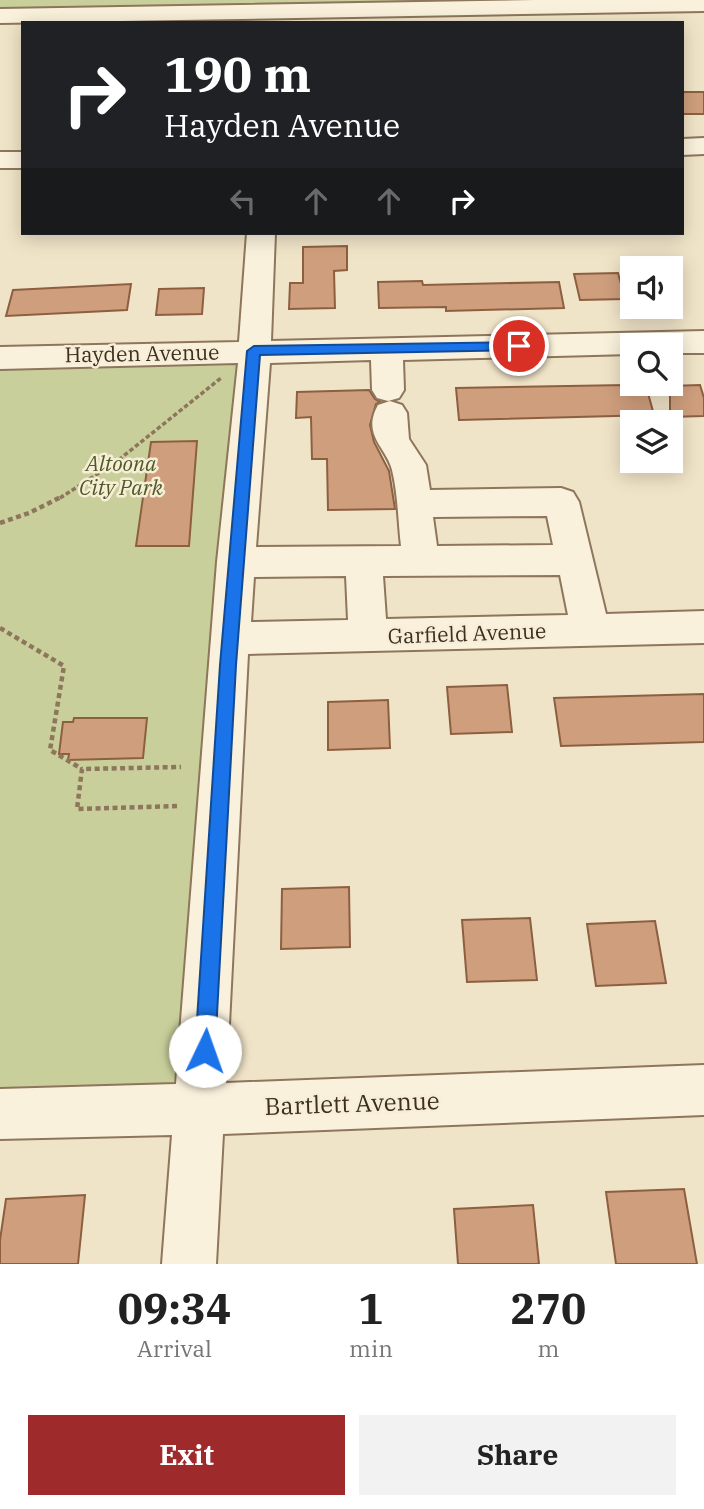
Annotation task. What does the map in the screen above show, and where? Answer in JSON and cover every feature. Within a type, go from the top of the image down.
[{"type":"street","points":[[0,16],[152,6],[269,17],[333,5],[704,4]]},
{"type":"street","points":[[684,147],[704,146]]},
{"type":"street","points":[[0,160],[21,160]]},
{"type":"street","points":[[189,1264],[235,562],[253,363],[261,235]]},
{"type":"street","name":"Hayden Avenue","points":[[0,358],[253,363],[387,349],[704,342]]},
{"type":"street","points":[[387,349],[392,441],[409,465],[421,561]]},
{"type":"street","points":[[414,504],[561,502],[591,630]]},
{"type":"street","points":[[235,562],[575,560]]},
{"type":"street","points":[[365,561],[368,636]]},
{"type":"street","name":"Garfield Avenue","points":[[230,637],[704,627]]},
{"type":"street","name":"Bartlett Avenue","points":[[0,1114],[199,1110],[704,1090]]},
{"type":"path","points":[[0,523],[41,509],[70,494],[225,375],[253,363]]},
{"type":"path","points":[[0,628],[64,666],[50,750],[82,769],[181,767]]},
{"type":"path","points":[[82,769],[77,809],[177,807]]},
{"type":"green space","points":[[0,0],[704,0],[704,4],[0,16]]},
{"type":"green space","name":"Altoona City Park","points":[[254,351],[199,1110],[0,1114],[0,358]]},
{"type":"building","points":[[684,92],[704,92],[704,114],[684,114]]},
{"type":"building","points":[[347,246],[347,270],[334,271],[335,308],[289,309],[290,283],[303,283],[303,247]]},
{"type":"building","points":[[618,273],[620,299],[580,300],[574,274]]},
{"type":"building","points":[[422,281],[423,285],[559,282],[564,308],[446,311],[446,307],[379,308],[378,282]]},
{"type":"building","points":[[131,284],[127,310],[6,316],[13,290]]},
{"type":"building","points":[[204,288],[202,314],[156,315],[159,289]]},
{"type":"building","points":[[620,385],[620,396],[649,396],[653,410],[620,410],[620,416],[459,420],[456,388]]},
{"type":"building","points":[[700,385],[704,398],[704,416],[683,417],[683,410],[670,410],[670,396],[683,396],[683,386]]},
{"type":"building","points":[[369,390],[380,402],[376,404],[370,425],[374,442],[389,471],[395,509],[328,510],[327,459],[312,459],[311,417],[296,418],[297,392]]},
{"type":"building","points":[[197,441],[189,546],[136,546],[151,442]]},
{"type":"building","points":[[507,685],[512,732],[451,734],[447,687]]},
{"type":"building","points":[[704,694],[704,742],[561,746],[554,698]]},
{"type":"building","points":[[388,700],[390,748],[328,750],[328,702]]},
{"type":"building","points":[[74,718],[147,718],[143,758],[68,760],[69,754],[59,754],[63,722],[73,722]]},
{"type":"building","points":[[349,887],[350,947],[281,949],[282,889]]},
{"type":"building","points":[[530,918],[537,980],[467,982],[462,920]]},
{"type":"building","points":[[655,921],[666,983],[596,986],[587,924]]},
{"type":"building","points":[[684,1189],[697,1264],[616,1264],[606,1192]]},
{"type":"building","points":[[85,1195],[78,1264],[0,1264],[0,1240],[6,1199]]},
{"type":"building","points":[[533,1205],[539,1264],[458,1264],[454,1209]]},
{"type":"route","points":[[205,1051],[235,562],[254,351],[519,346]]}]
